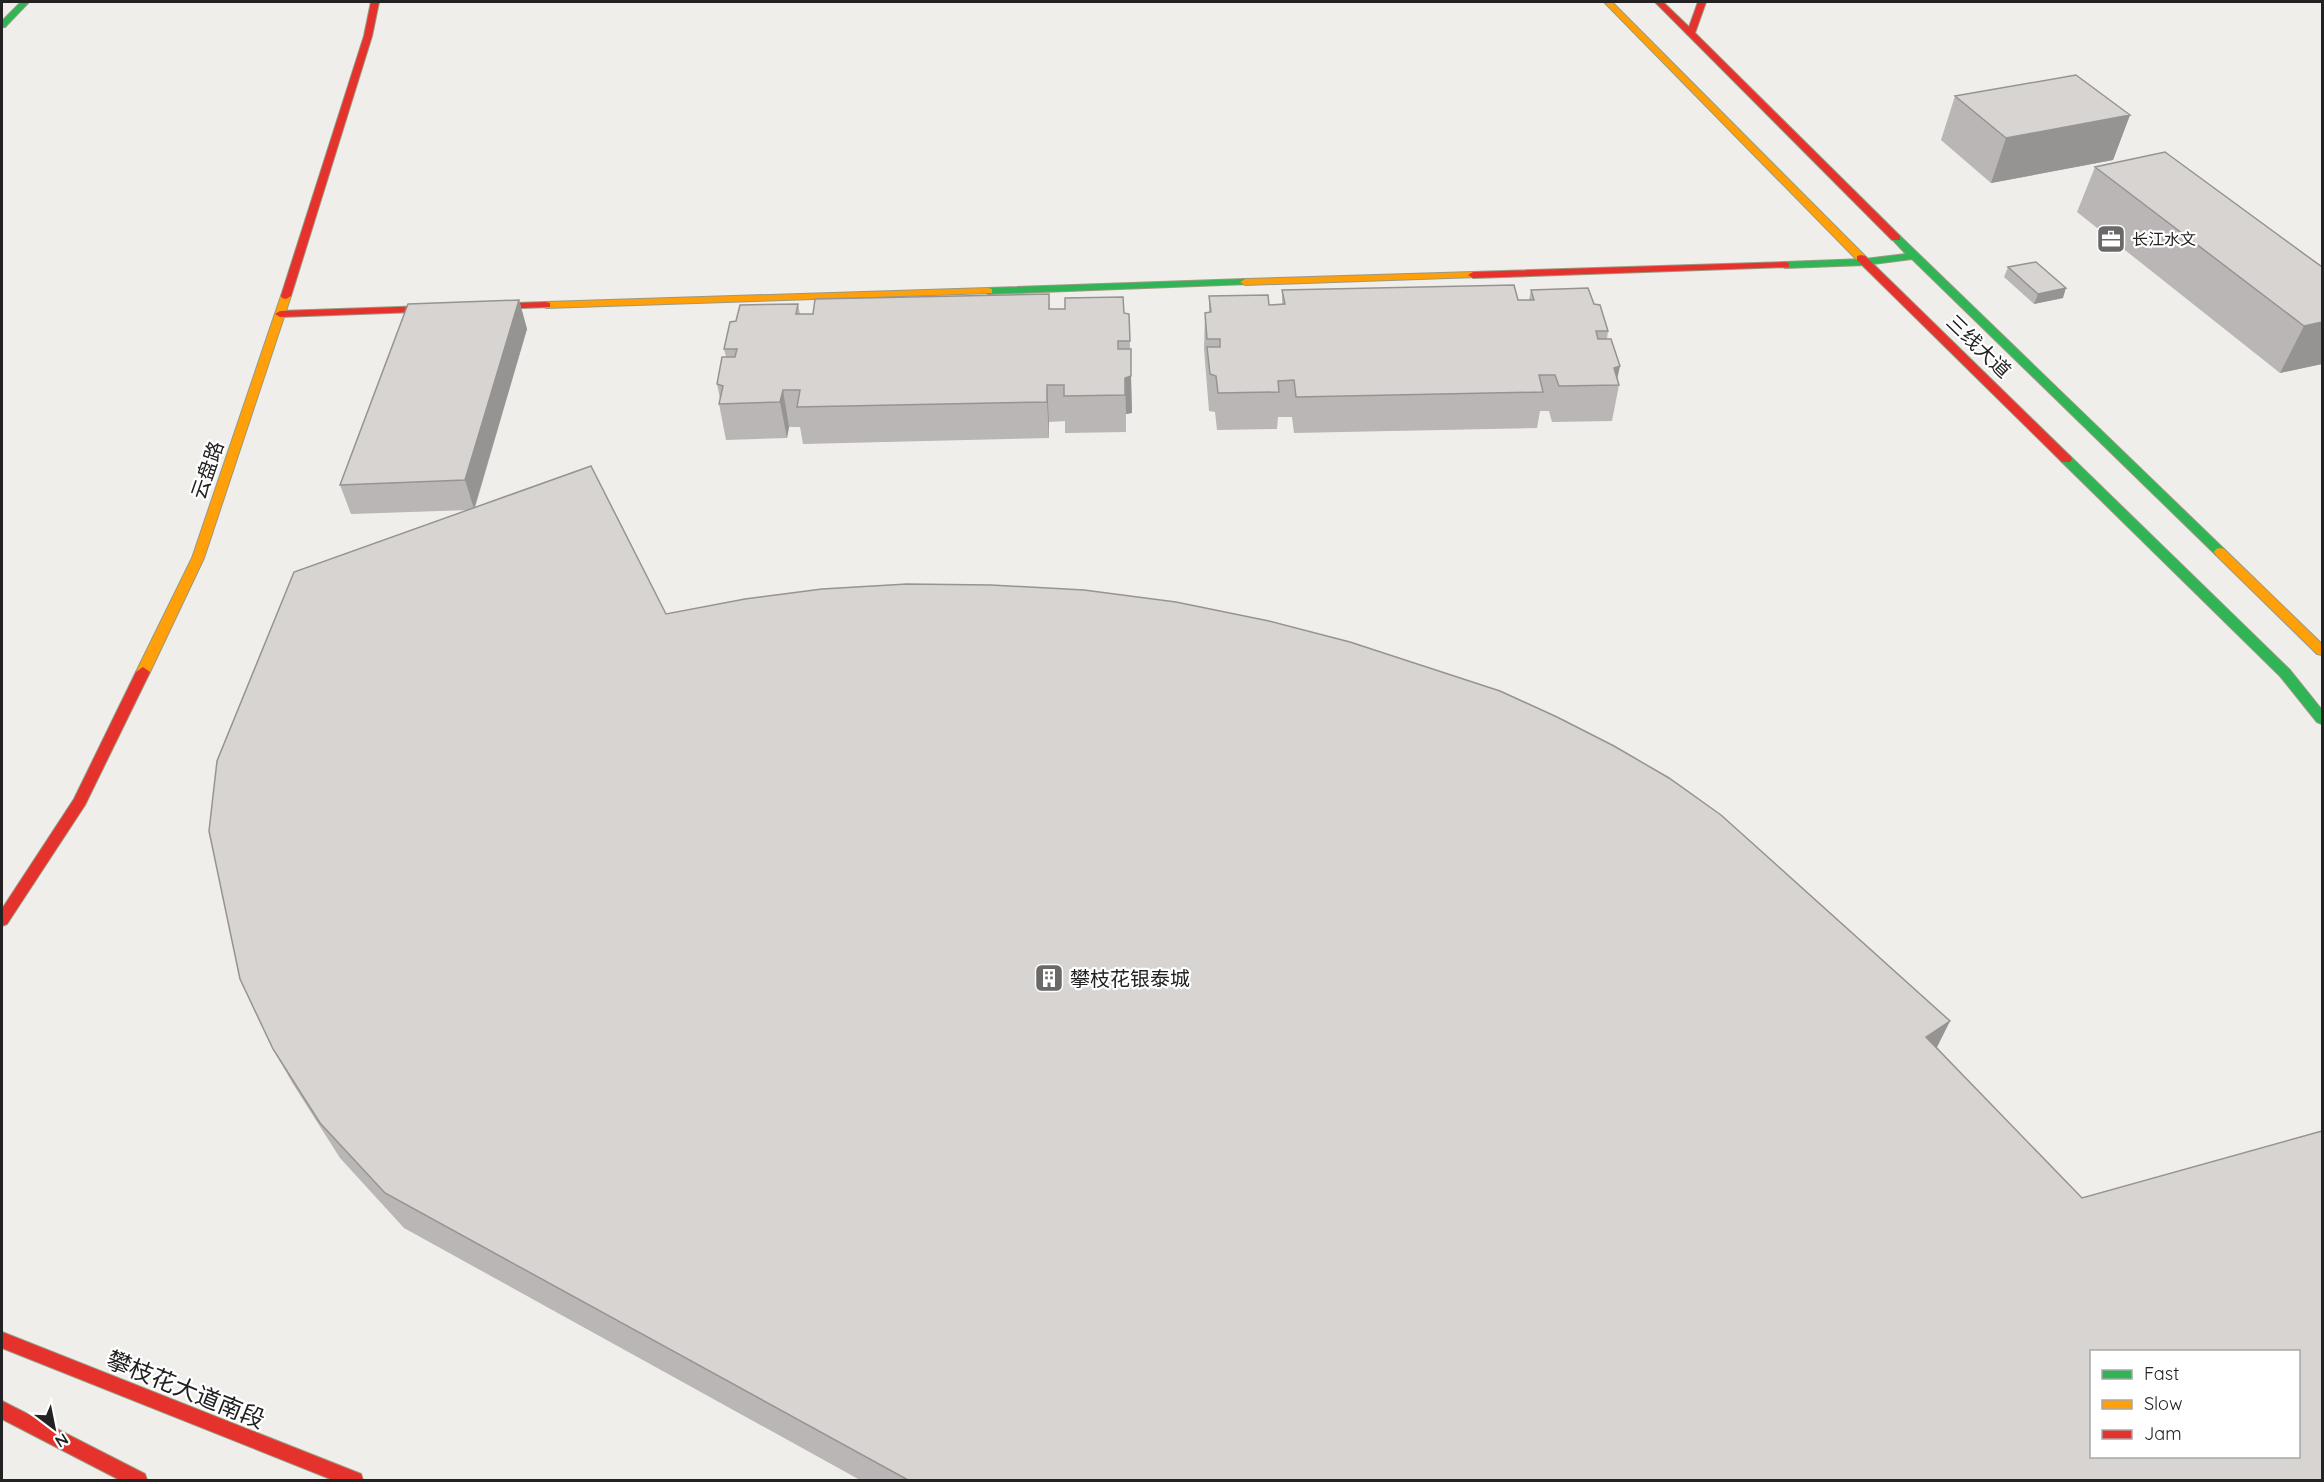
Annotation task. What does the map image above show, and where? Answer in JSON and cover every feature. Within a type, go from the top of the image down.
[{"type":"street","points":[[2,25],[25,2]]},
{"type":"street","name":"云盘路","points":[[2,920],[80,801],[198,558],[280,314],[368,36],[375,2]]},
{"type":"street","name":"三线大道","points":[[1608,2],[1865,262],[2285,673],[2322,719]]},
{"type":"street","name":"三线大道","points":[[1659,2],[1914,256],[2322,651]]},
{"type":"street","points":[[1691,33],[1702,2]]},
{"type":"street","points":[[280,314],[1865,262],[1914,256]]},
{"type":"street","name":"攀枝花大道南段","points":[[2,1340],[354,1480]]},
{"type":"street","points":[[2,1410],[138,1480]]},
{"type":"building","points":[[2076,75],[2130,115],[2006,138],[1955,96]]},
{"type":"building","points":[[2165,152],[2322,267],[2322,322],[2304,326],[2095,167]]},
{"type":"building","points":[[2036,262],[2066,288],[2038,294],[2008,267]]},
{"type":"building","points":[[1514,285],[1518,300],[1534,300],[1531,290],[1588,288],[1594,304],[1600,305],[1608,331],[1596,331],[1598,339],[1611,339],[1620,366],[1614,368],[1619,385],[1559,386],[1555,375],[1539,375],[1543,392],[1296,397],[1294,380],[1278,381],[1279,392],[1218,393],[1216,376],[1210,374],[1207,347],[1220,347],[1220,339],[1207,339],[1205,313],[1211,312],[1209,296],[1268,295],[1269,305],[1285,304],[1282,290]]},
{"type":"building","points":[[1049,294],[1049,309],[1065,309],[1065,298],[1123,297],[1124,313],[1129,314],[1130,341],[1118,341],[1118,349],[1131,349],[1131,376],[1125,378],[1125,395],[1064,396],[1064,385],[1047,385],[1047,402],[797,407],[800,390],[783,390],[780,402],[719,404],[723,386],[717,384],[722,357],[735,357],[737,349],[724,349],[730,322],[736,321],[740,305],[798,304],[796,314],[813,314],[815,299]]},
{"type":"building","points":[[519,300],[465,480],[340,485],[408,304]]},
{"type":"building","name":"攀枝花银泰城","points":[[591,466],[666,614],[745,599],[822,589],[907,584],[991,585],[1084,590],[1176,602],[1269,621],[1350,642],[1500,691],[1614,746],[1669,778],[1721,815],[1950,1021],[1926,1037],[2082,1198],[2322,1131],[2322,1480],[908,1480],[385,1193],[320,1123],[273,1049],[240,979],[209,831],[217,761],[294,572]]},
{"type":"traffic: fast","points":[[2,25],[25,2]]},
{"type":"traffic: fast","points":[[1896,238],[2220,552]]},
{"type":"traffic: fast","points":[[1785,265],[1865,262],[1914,256]]},
{"type":"traffic: fast","points":[[988,291],[1245,282]]},
{"type":"traffic: fast","points":[[2066,459],[2285,673],[2322,719]]},
{"type":"traffic: slow","points":[[1608,2],[1861,258]]},
{"type":"traffic: slow","points":[[1245,282],[1473,275]]},
{"type":"traffic: slow","points":[[546,305],[988,291]]},
{"type":"traffic: slow","points":[[143,672],[198,558],[286,296]]},
{"type":"traffic: slow","points":[[2220,552],[2322,651]]},
{"type":"traffic: jam","points":[[286,296],[368,36],[375,2]]},
{"type":"traffic: jam","points":[[1659,2],[1896,238]]},
{"type":"traffic: jam","points":[[1691,33],[1702,2]]},
{"type":"traffic: jam","points":[[1861,258],[2066,459]]},
{"type":"traffic: jam","points":[[1473,275],[1785,265]]},
{"type":"traffic: jam","points":[[280,314],[546,305]]},
{"type":"traffic: jam","points":[[2,920],[80,801],[143,672]]},
{"type":"traffic: jam","points":[[2,1340],[354,1480]]},
{"type":"traffic: jam","points":[[2,1410],[138,1480]]},
{"type":"place","name":"长江水文","points":[[2111,239]]},
{"type":"place","name":"攀枝花银泰城","points":[[1049,978]]}]
